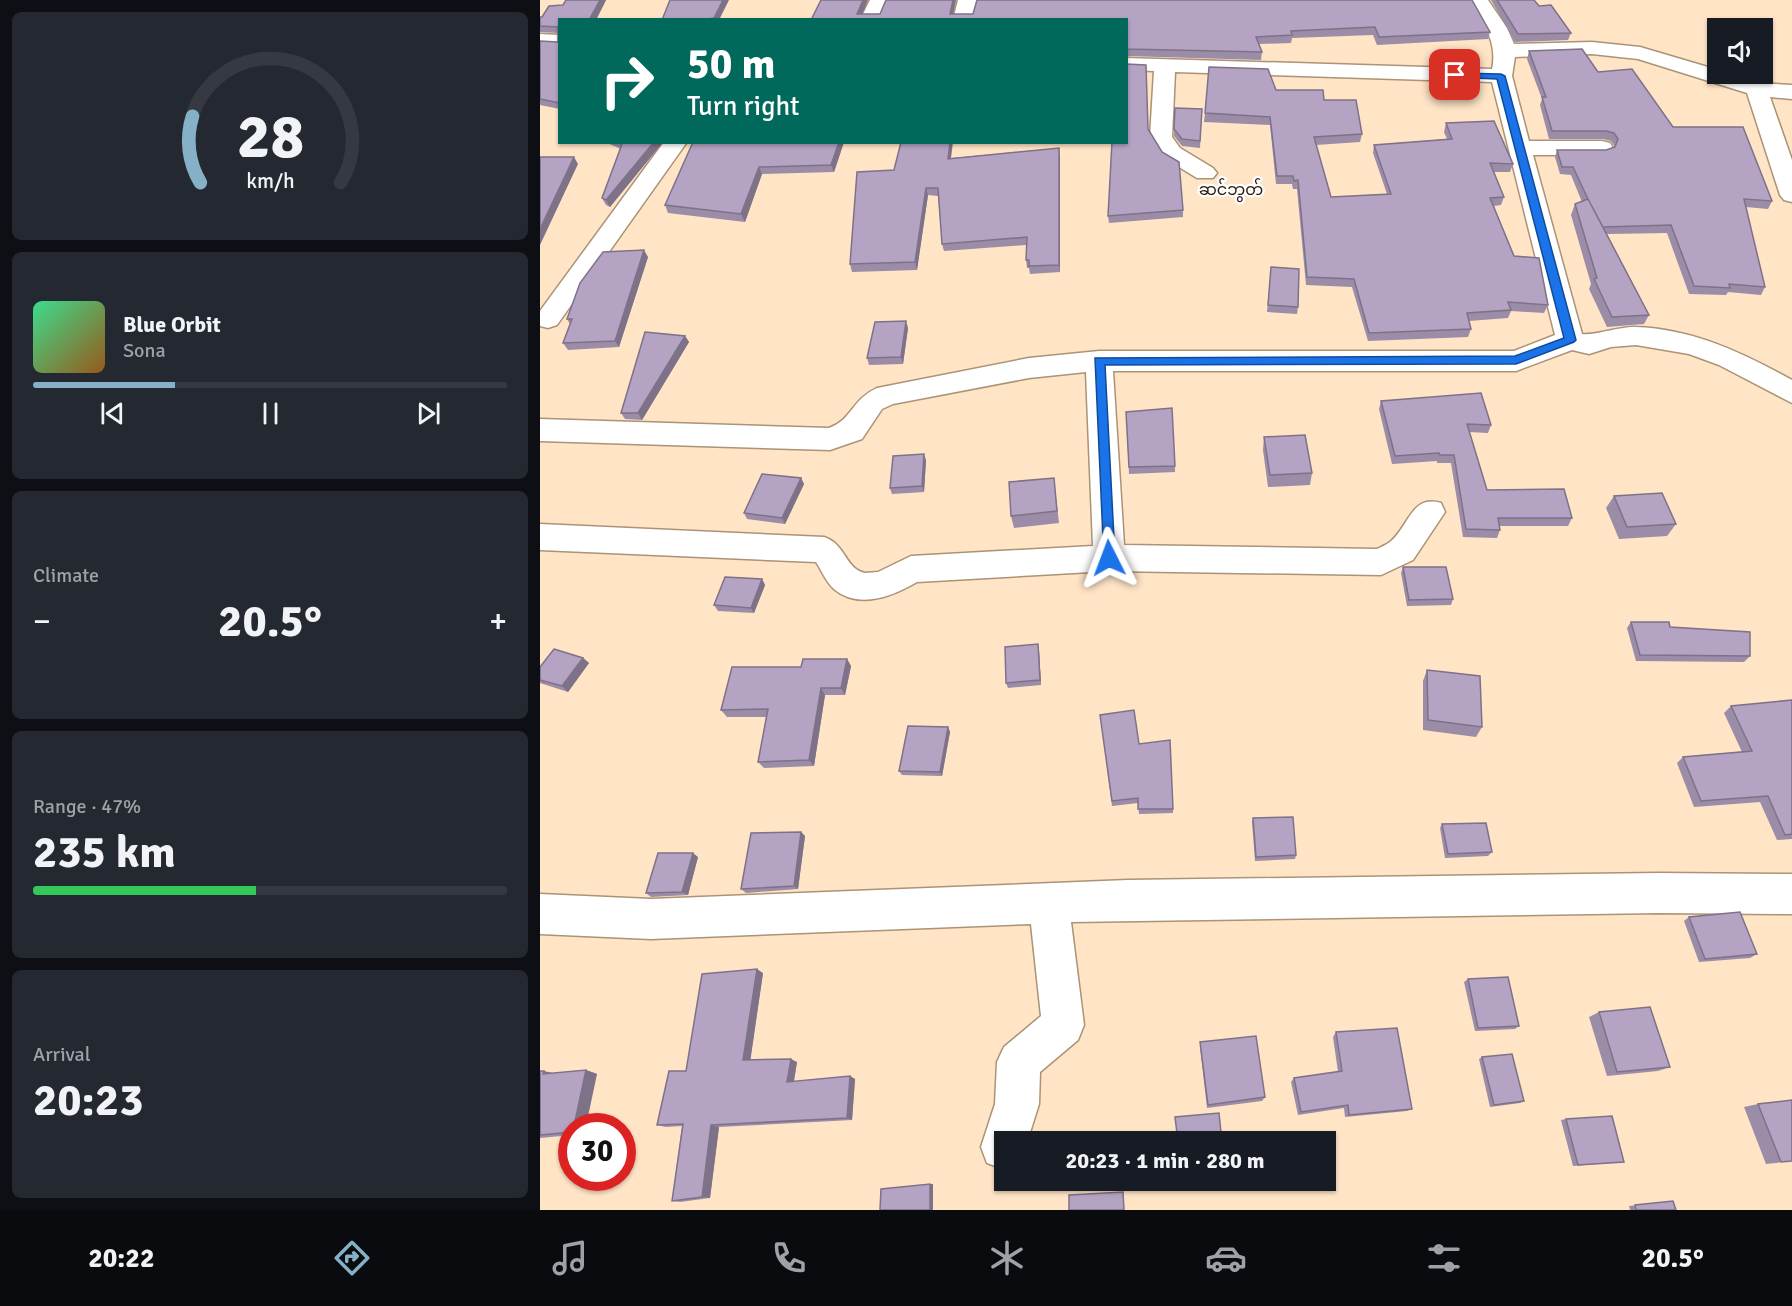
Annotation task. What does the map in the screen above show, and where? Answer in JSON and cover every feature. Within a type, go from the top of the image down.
[{"type":"street","points":[[871,18],[880,0]]},
{"type":"street","points":[[964,18],[968,0]]},
{"type":"street","points":[[1478,0],[1502,37],[1506,51],[1501,76],[1570,340]]},
{"type":"street","points":[[540,40],[558,41]]},
{"type":"street","points":[[1506,51],[1592,48],[1640,53],[1757,89],[1792,92]]},
{"type":"street","points":[[1128,64],[1501,76]]},
{"type":"street","points":[[1165,66],[1161,137],[1172,153],[1205,173]]},
{"type":"street","points":[[1757,89],[1786,155],[1792,195]]},
{"type":"street","points":[[549,319],[675,144]]},
{"type":"street","points":[[1519,148],[1602,148]]},
{"type":"street","points":[[540,430],[830,439],[852,431],[872,402],[887,395],[1029,368],[1099,361],[1516,360],[1570,340],[1589,345],[1608,338],[1636,336],[1692,345],[1729,358],[1792,393]]},
{"type":"street","points":[[1099,361],[1109,558]]},
{"type":"street","points":[[540,537],[824,550],[840,574],[856,586],[870,587],[898,578],[911,569],[1109,558],[1381,562],[1402,551],[1430,512]]},
{"type":"street","points":[[540,914],[651,919],[1049,904],[1659,893],[1792,894]]},
{"type":"street","points":[[1008,1131],[1017,1104],[1019,1062],[1063,1025],[1049,904]]},
{"type":"building","points":[[566,0],[600,0],[590,18],[558,18],[558,27],[540,26],[540,17],[549,6],[563,5]]},
{"type":"building","points":[[670,0],[723,0],[714,18],[663,18]]},
{"type":"building","points":[[821,0],[863,0],[857,14],[880,14],[886,0],[953,0],[950,14],[973,14],[977,0],[1472,0],[1490,32],[1379,37],[1375,27],[1291,31],[1292,35],[1256,37],[1262,52],[1128,49],[1128,18],[812,18]]},
{"type":"building","points":[[1497,0],[1534,0],[1539,6],[1551,5],[1571,33],[1518,34]]},
{"type":"building","points":[[540,41],[558,42],[558,103],[540,99]]},
{"type":"building","points":[[1582,49],[1598,72],[1632,69],[1673,127],[1743,127],[1772,201],[1744,199],[1765,287],[1729,284],[1730,288],[1694,286],[1671,225],[1603,227],[1573,167],[1562,167],[1557,150],[1606,150],[1615,147],[1618,139],[1614,133],[1606,131],[1552,131],[1542,97],[1546,97],[1529,51]]},
{"type":"building","points":[[1128,64],[1146,65],[1148,129],[1162,152],[1179,162],[1183,210],[1108,216],[1112,144],[1128,144]]},
{"type":"building","points":[[1209,67],[1268,69],[1276,90],[1323,90],[1324,100],[1356,100],[1362,134],[1314,137],[1331,197],[1391,194],[1374,145],[1452,139],[1446,123],[1494,121],[1513,164],[1490,163],[1504,197],[1490,198],[1514,256],[1539,258],[1548,305],[1508,302],[1511,310],[1467,313],[1471,329],[1369,333],[1354,279],[1307,277],[1298,180],[1294,181],[1293,176],[1277,176],[1270,117],[1205,113]]},
{"type":"building","points":[[1175,108],[1202,109],[1200,141],[1182,139],[1174,129]]},
{"type":"building","points":[[622,144],[652,144],[606,200],[602,198]]},
{"type":"building","points":[[692,144],[838,144],[831,165],[759,167],[741,214],[665,205]]},
{"type":"building","points":[[900,144],[950,144],[948,159],[1059,148],[1059,265],[1029,266],[1029,260],[1026,260],[1027,237],[942,244],[938,188],[926,188],[915,262],[850,264],[857,172],[894,170]]},
{"type":"building","points":[[540,157],[574,157],[540,229]]},
{"type":"building","points":[[1588,199],[1649,315],[1612,317],[1594,279],[1597,278],[1575,204]]},
{"type":"building","points":[[644,250],[615,341],[563,343],[572,319],[567,319],[580,283],[603,252]]},
{"type":"building","points":[[1271,267],[1299,269],[1298,307],[1268,305]]},
{"type":"building","points":[[906,321],[901,357],[867,358],[875,322]]},
{"type":"building","points":[[645,332],[685,336],[638,413],[621,413]]},
{"type":"building","points":[[1481,393],[1491,425],[1467,424],[1487,490],[1564,489],[1572,518],[1498,518],[1500,530],[1466,529],[1454,455],[1440,455],[1439,453],[1395,456],[1381,401]]},
{"type":"building","points":[[1172,408],[1175,466],[1129,467],[1126,412]]},
{"type":"building","points":[[1305,435],[1312,473],[1270,475],[1264,437]]},
{"type":"building","points":[[924,454],[922,486],[890,488],[893,456]]},
{"type":"building","points":[[762,474],[801,478],[782,518],[744,513]]},
{"type":"building","points":[[1054,478],[1057,511],[1011,516],[1009,482]]},
{"type":"building","points":[[1662,493],[1676,524],[1627,527],[1614,496]]},
{"type":"building","points":[[1403,567],[1446,567],[1453,599],[1409,600]]},
{"type":"building","points":[[725,577],[762,579],[751,608],[714,605]]},
{"type":"building","points":[[1631,622],[1669,622],[1670,627],[1750,632],[1750,656],[1640,655]]},
{"type":"building","points":[[1038,644],[1040,680],[1006,683],[1005,647]]},
{"type":"building","points":[[554,649],[583,658],[562,686],[540,680],[540,667]]},
{"type":"building","points":[[803,659],[847,659],[841,688],[821,688],[809,760],[758,762],[768,709],[721,710],[732,667],[801,667]]},
{"type":"building","points":[[1427,670],[1480,676],[1482,727],[1428,720]]},
{"type":"building","points":[[1792,700],[1792,834],[1785,835],[1768,796],[1701,801],[1683,757],[1752,751],[1731,706]]},
{"type":"building","points":[[1134,710],[1139,744],[1170,740],[1173,809],[1138,809],[1138,798],[1112,801],[1100,715]]},
{"type":"building","points":[[908,726],[948,727],[940,772],[899,771]]},
{"type":"building","points":[[1293,817],[1296,855],[1256,857],[1253,818]]},
{"type":"building","points":[[1486,823],[1492,852],[1448,854],[1442,824]]},
{"type":"building","points":[[801,832],[794,886],[741,889],[751,833]]},
{"type":"building","points":[[658,853],[693,853],[682,892],[646,893]]},
{"type":"building","points":[[1740,912],[1757,954],[1705,959],[1689,917]]},
{"type":"building","points":[[757,969],[743,1060],[791,1059],[787,1082],[850,1076],[847,1118],[711,1125],[702,1197],[672,1201],[683,1124],[657,1125],[669,1071],[686,1071],[702,974]]},
{"type":"building","points":[[1508,977],[1519,1026],[1478,1028],[1468,979]]},
{"type":"building","points":[[1650,1007],[1670,1067],[1617,1072],[1599,1012]]},
{"type":"building","points":[[1397,1028],[1412,1109],[1349,1115],[1348,1105],[1301,1112],[1294,1078],[1342,1071],[1336,1032]]},
{"type":"building","points":[[1256,1036],[1265,1097],[1208,1105],[1200,1042]]},
{"type":"building","points":[[1512,1054],[1524,1101],[1494,1105],[1482,1057]]},
{"type":"building","points":[[586,1070],[577,1113],[558,1113],[558,1133],[540,1135],[540,1071],[544,1071],[543,1074]]},
{"type":"building","points":[[1792,1100],[1792,1161],[1781,1162],[1758,1104]]},
{"type":"building","points":[[1219,1113],[1221,1131],[1177,1131],[1175,1117]]},
{"type":"building","points":[[1612,1116],[1624,1162],[1578,1165],[1566,1119]]},
{"type":"building","points":[[930,1184],[930,1210],[880,1210],[881,1189]]},
{"type":"building","points":[[1123,1192],[1124,1210],[1069,1210],[1069,1195]]},
{"type":"building","points":[[1673,1201],[1676,1210],[1636,1210],[1635,1205]]},
{"type":"district","name":"ဆင်ဘွတ်","points":[[1231,189]]},
{"type":"route","points":[[1109,558],[1099,361],[1137,359],[1395,362],[1516,360],[1570,340],[1501,76],[1455,75]]}]
